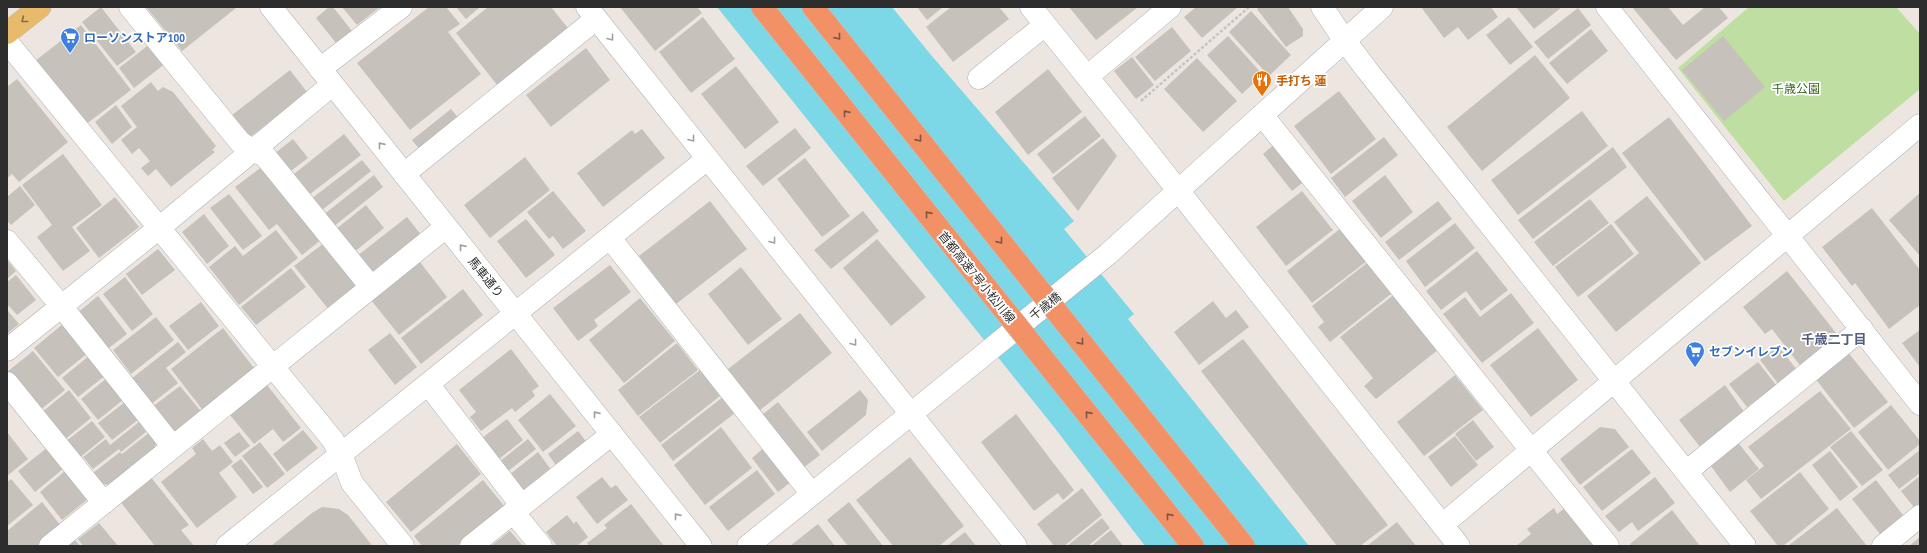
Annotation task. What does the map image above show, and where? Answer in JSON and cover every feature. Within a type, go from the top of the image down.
[{"type":"highway","name":"首都高速7号小松川線","points":[[762,7],[1193,546]]},
{"type":"highway","points":[[813,7],[1244,546]]},
{"type":"main road","points":[[7,33],[40,7]]},
{"type":"street","points":[[130,7],[240,142],[265,156],[370,287]]},
{"type":"street","name":"馬車通り","points":[[271,7],[701,546]]},
{"type":"street","points":[[7,350],[159,228],[252,150],[326,77],[401,7]]},
{"type":"street","points":[[1030,7],[1121,118],[1459,546]]},
{"type":"street","points":[[1088,77],[1170,7]]},
{"type":"street","points":[[1322,7],[1345,41],[1745,546]]},
{"type":"street","name":"千歳橋","points":[[748,546],[1108,254],[1382,7]]},
{"type":"street","points":[[1606,7],[1788,235],[1920,404]]},
{"type":"street","points":[[404,174],[591,13],[1016,546]]},
{"type":"street","points":[[979,78],[1045,25]]},
{"type":"street","points":[[7,42],[332,439],[341,454],[352,483],[402,546]]},
{"type":"street","points":[[1262,115],[1608,546]]},
{"type":"street","points":[[1442,525],[1920,125]]},
{"type":"street","points":[[228,546],[707,159]]},
{"type":"street","points":[[50,546],[446,227]]},
{"type":"street","points":[[610,238],[812,494]]},
{"type":"street","points":[[7,241],[62,307],[173,448]]},
{"type":"street","points":[[1686,472],[1862,329]]},
{"type":"street","points":[[7,383],[104,503]]},
{"type":"street","points":[[428,384],[517,509],[541,546]]},
{"type":"street","points":[[471,546],[612,434]]},
{"type":"street","points":[[1882,546],[1920,516]]},
{"type":"path","points":[[1121,118],[1249,7]]},
{"type":"green space","name":"千歳公園","points":[[1749,7],[1896,7],[1920,34],[1920,89],[1784,201],[1678,68]]},
{"type":"water","points":[[717,7],[892,7],[931,55],[1074,221],[1064,229],[1134,314],[1128,319],[1309,546],[1145,546],[1054,427]]},
{"type":"building","points":[[101,7],[136,52],[117,66],[82,22]]},
{"type":"building","points":[[146,7],[235,7],[236,8],[182,51]]},
{"type":"building","points":[[329,7],[333,7],[352,31],[336,43],[316,18]]},
{"type":"building","points":[[342,7],[380,7],[357,25]]},
{"type":"building","points":[[429,7],[446,7],[460,24],[448,32],[481,74],[410,130],[357,63]]},
{"type":"building","points":[[456,7],[480,7],[466,19]]},
{"type":"building","points":[[488,7],[551,7],[572,33],[501,90],[456,33]]},
{"type":"building","points":[[620,7],[697,7],[702,13],[655,51]]},
{"type":"building","points":[[917,7],[943,7],[927,20]]},
{"type":"building","points":[[951,7],[999,7],[1009,19],[953,62],[926,27]]},
{"type":"building","points":[[1069,7],[1138,7],[1096,40]]},
{"type":"building","points":[[1196,7],[1238,7],[1202,38],[1184,17]]},
{"type":"building","points":[[1259,7],[1288,7],[1303,29],[1303,36],[1286,47],[1257,9]]},
{"type":"building","points":[[1421,7],[1491,7],[1498,17],[1468,40],[1458,27],[1444,38]]},
{"type":"building","points":[[1516,7],[1562,7],[1534,29]]},
{"type":"building","points":[[1632,7],[1668,7],[1683,25],[1705,7],[1719,7],[1728,18],[1676,60]]},
{"type":"building","points":[[1578,8],[1591,25],[1548,59],[1534,42]]},
{"type":"building","points":[[1251,11],[1291,55],[1269,76],[1229,32]]},
{"type":"building","points":[[703,17],[735,59],[691,93],[659,52]]},
{"type":"building","points":[[1509,17],[1533,47],[1510,65],[1486,35]]},
{"type":"building","points":[[81,25],[131,90],[85,125],[35,61]]},
{"type":"building","points":[[1172,27],[1191,51],[1155,81],[1135,57]]},
{"type":"building","points":[[1591,29],[1608,51],[1567,84],[1549,63]]},
{"type":"building","points":[[1228,36],[1263,75],[1242,94],[1207,55]]},
{"type":"building","points":[[1723,36],[1765,87],[1724,121],[1682,70]]},
{"type":"building","points":[[151,43],[166,63],[134,88],[119,68]]},
{"type":"building","points":[[586,48],[610,80],[551,127],[526,95]]},
{"type":"building","points":[[1535,55],[1570,98],[1482,171],[1447,127]]},
{"type":"building","points":[[1132,57],[1154,85],[1136,99],[1114,71]]},
{"type":"building","points":[[1197,58],[1237,101],[1203,132],[1164,89]]},
{"type":"building","points":[[736,66],[779,122],[745,149],[701,94]]},
{"type":"building","points":[[1048,69],[1082,112],[1028,155],[995,112]]},
{"type":"building","points":[[290,70],[307,92],[249,138],[232,115]]},
{"type":"building","points":[[17,79],[68,142],[19,182],[12,174],[7,178],[7,87]]},
{"type":"building","points":[[151,82],[158,91],[163,87],[173,92],[216,146],[212,150],[215,152],[171,187],[156,169],[148,176],[141,168],[150,161],[139,148],[132,154],[121,140],[137,127],[121,106]]},
{"type":"building","points":[[1339,91],[1376,139],[1331,174],[1294,126]]},
{"type":"building","points":[[116,105],[132,127],[112,144],[95,122]]},
{"type":"building","points":[[451,109],[460,120],[421,151],[412,140]]},
{"type":"building","points":[[1582,111],[1608,146],[1518,215],[1491,180]]},
{"type":"building","points":[[1085,116],[1101,136],[1053,174],[1037,154]]},
{"type":"building","points":[[1669,117],[1752,226],[1705,261],[1622,153]]},
{"type":"building","points":[[795,128],[811,148],[763,186],[746,166]]},
{"type":"building","points":[[642,129],[665,158],[603,207],[577,173],[632,130],[635,134]]},
{"type":"building","points":[[344,134],[361,155],[310,194],[294,174]]},
{"type":"building","points":[[1384,137],[1398,155],[1345,197],[1331,178]]},
{"type":"building","points":[[1103,138],[1117,156],[1078,211],[1052,178]]},
{"type":"building","points":[[293,139],[308,158],[288,173],[274,154]]},
{"type":"building","points":[[1277,142],[1306,180],[1292,191],[1263,154]]},
{"type":"building","points":[[1613,147],[1627,167],[1533,239],[1518,220]]},
{"type":"building","points":[[63,154],[102,205],[72,227],[90,251],[63,271],[37,237],[52,225],[22,185]]},
{"type":"building","points":[[525,157],[550,190],[490,238],[464,205]]},
{"type":"building","points":[[805,158],[850,216],[822,237],[777,179]]},
{"type":"building","points":[[362,160],[371,171],[321,211],[311,199]]},
{"type":"building","points":[[263,166],[321,240],[302,255],[277,224],[269,230],[235,187]]},
{"type":"building","points":[[374,175],[383,187],[333,227],[323,215]]},
{"type":"building","points":[[1385,175],[1413,212],[1381,238],[1352,201]]},
{"type":"building","points":[[20,186],[35,205],[11,225],[7,221],[7,197]]},
{"type":"building","points":[[553,191],[586,231],[563,249],[553,236],[549,239],[527,212]]},
{"type":"building","points":[[1302,191],[1333,230],[1286,266],[1256,227]]},
{"type":"building","points":[[1920,193],[1920,256],[1889,220]]},
{"type":"building","points":[[229,194],[262,236],[243,250],[210,208]]},
{"type":"building","points":[[1647,196],[1701,263],[1616,332],[1587,296],[1639,253],[1614,222]]},
{"type":"building","points":[[115,197],[139,227],[99,258],[76,228]]},
{"type":"building","points":[[1590,199],[1609,223],[1553,266],[1534,242]]},
{"type":"building","points":[[710,201],[747,249],[676,304],[639,256]]},
{"type":"building","points":[[1438,201],[1452,219],[1399,260],[1385,242]]},
{"type":"building","points":[[366,205],[384,228],[353,253],[335,230]]},
{"type":"building","points":[[1872,208],[1920,270],[1920,305],[1889,329],[1855,283],[1852,286],[1822,247]]},
{"type":"building","points":[[863,211],[879,231],[831,269],[814,250]]},
{"type":"building","points":[[204,214],[229,246],[207,264],[182,232]]},
{"type":"building","points":[[407,217],[422,236],[372,276],[357,256]]},
{"type":"building","points":[[526,219],[555,255],[526,278],[497,241]]},
{"type":"building","points":[[1455,223],[1475,248],[1425,287],[1406,261]]},
{"type":"building","points":[[1611,224],[1634,254],[1578,297],[1555,267]]},
{"type":"building","points":[[1341,228],[1367,261],[1312,303],[1287,271]]},
{"type":"building","points":[[276,230],[298,258],[239,305],[209,267],[235,246],[243,256]]},
{"type":"building","points":[[877,239],[926,297],[891,326],[843,268]]},
{"type":"building","points":[[324,243],[358,287],[329,310],[294,266]]},
{"type":"building","points":[[158,249],[175,270],[142,295],[126,274]]},
{"type":"building","points":[[1477,251],[1508,290],[1481,311],[1466,291],[1441,310],[1426,291]]},
{"type":"building","points":[[1372,259],[1396,290],[1330,342],[1318,327],[1324,322],[1312,306]]},
{"type":"building","points":[[7,260],[16,271],[7,279]]},
{"type":"building","points":[[420,262],[447,297],[399,335],[371,300]]},
{"type":"building","points":[[610,265],[631,292],[594,320],[598,326],[578,341],[553,308]]},
{"type":"building","points":[[741,267],[782,319],[748,345],[708,294]]},
{"type":"building","points":[[291,268],[306,287],[256,325],[241,307]]},
{"type":"building","points":[[1787,271],[1840,338],[1802,368],[1772,329],[1765,334],[1743,307]]},
{"type":"building","points":[[16,275],[36,300],[17,315],[7,304],[7,282]]},
{"type":"building","points":[[125,277],[153,314],[132,331],[103,294]]},
{"type":"building","points":[[463,289],[483,315],[421,364],[401,338]]},
{"type":"building","points":[[1396,293],[1439,349],[1376,399],[1364,386],[1373,378],[1340,337]]},
{"type":"building","points":[[1511,293],[1534,323],[1482,363],[1443,314],[1465,297],[1480,317]]},
{"type":"building","points":[[98,296],[127,334],[105,351],[76,314]]},
{"type":"building","points":[[640,298],[675,341],[624,383],[589,340]]},
{"type":"building","points":[[1213,301],[1226,318],[1236,310],[1249,327],[1199,365],[1174,332]]},
{"type":"building","points":[[201,302],[219,326],[188,350],[169,326]]},
{"type":"building","points":[[7,310],[19,324],[7,334]]},
{"type":"building","points":[[800,313],[832,353],[760,410],[728,369]]},
{"type":"building","points":[[156,317],[174,340],[131,374],[113,350]]},
{"type":"building","points":[[64,323],[88,353],[58,377],[34,348]]},
{"type":"building","points":[[223,328],[257,372],[205,413],[171,369]]},
{"type":"building","points":[[1538,328],[1578,380],[1531,417],[1490,365]]},
{"type":"building","points":[[1920,330],[1920,367],[1902,343]]},
{"type":"building","points":[[390,333],[417,367],[395,385],[368,350]]},
{"type":"building","points":[[1243,339],[1388,525],[1360,546],[1337,546],[1201,371]]},
{"type":"building","points":[[178,342],[186,352],[166,368],[178,383],[150,405],[131,379]]},
{"type":"building","points":[[677,343],[698,370],[638,416],[618,390]]},
{"type":"building","points":[[1778,346],[1798,371],[1780,386],[1760,360]]},
{"type":"building","points":[[511,349],[539,386],[532,391],[535,396],[515,412],[512,408],[481,431],[470,417],[476,412],[459,390]]},
{"type":"building","points":[[33,351],[65,390],[39,411],[7,372]]},
{"type":"building","points":[[1847,351],[1888,402],[1854,428],[1814,377]]},
{"type":"building","points":[[90,355],[106,375],[78,397],[62,378]]},
{"type":"building","points":[[1758,362],[1776,385],[1747,407],[1729,384]]},
{"type":"building","points":[[700,370],[720,396],[660,443],[639,417]]},
{"type":"building","points":[[1455,375],[1483,410],[1424,456],[1397,422]]},
{"type":"building","points":[[107,378],[124,399],[98,420],[81,399]]},
{"type":"building","points":[[267,385],[301,428],[283,442],[273,429],[254,444],[230,415]]},
{"type":"building","points":[[1725,385],[1745,413],[1700,447],[1679,420]]},
{"type":"building","points":[[180,386],[204,415],[176,437],[152,407]]},
{"type":"building","points":[[69,390],[91,418],[63,441],[41,413]]},
{"type":"building","points":[[860,390],[868,400],[866,415],[822,451],[807,432]]},
{"type":"building","points":[[1820,391],[1851,429],[1761,499],[1746,480],[1764,466],[1748,447]]},
{"type":"building","points":[[550,394],[576,426],[543,452],[518,420]]},
{"type":"building","points":[[723,397],[735,413],[673,461],[661,445]]},
{"type":"building","points":[[125,402],[139,419],[112,440],[98,423]]},
{"type":"building","points":[[778,402],[820,455],[803,468],[762,415]]},
{"type":"building","points":[[1891,405],[1920,441],[1920,444],[1888,470],[1858,432]]},
{"type":"building","points":[[1016,414],[1074,490],[1063,500],[1058,493],[1034,511],[981,442]]},
{"type":"building","points":[[507,419],[523,440],[499,459],[482,438]]},
{"type":"building","points":[[1473,420],[1494,447],[1476,461],[1455,434]]},
{"type":"building","points":[[92,421],[105,437],[78,459],[65,442]]},
{"type":"building","points":[[139,422],[146,432],[121,452],[119,449],[93,469],[83,457],[106,439],[110,445]]},
{"type":"building","points":[[721,427],[752,468],[705,505],[674,465]]},
{"type":"building","points":[[1600,427],[1615,429],[1629,447],[1580,485],[1560,459]]},
{"type":"building","points":[[303,430],[318,448],[287,472],[273,454]]},
{"type":"building","points":[[578,431],[588,444],[558,468],[548,454]]},
{"type":"building","points":[[1851,431],[1883,470],[1862,486],[1830,447]]},
{"type":"building","points":[[7,432],[28,459],[7,476]]},
{"type":"building","points":[[150,432],[156,440],[155,449],[109,485],[103,484],[93,473],[120,452],[122,454]]},
{"type":"building","points":[[239,432],[250,446],[235,457],[224,443]]},
{"type":"building","points":[[1455,436],[1478,465],[1451,487],[1428,457]]},
{"type":"building","points":[[203,439],[212,451],[220,445],[233,462],[219,473],[237,497],[197,528],[161,482],[196,454],[192,448]]},
{"type":"building","points":[[528,439],[536,449],[507,472],[499,462]]},
{"type":"building","points":[[1736,440],[1759,469],[1730,492],[1708,462]]},
{"type":"building","points":[[260,442],[285,474],[267,488],[242,456]]},
{"type":"building","points":[[457,444],[481,474],[411,532],[386,502]]},
{"type":"building","points":[[48,447],[64,468],[35,492],[18,471]]},
{"type":"building","points":[[765,447],[792,481],[778,492],[752,458]]},
{"type":"building","points":[[1632,449],[1651,473],[1602,511],[1583,487]]},
{"type":"building","points":[[1920,450],[1920,473],[1899,489],[1888,475]]},
{"type":"building","points":[[1830,451],[1858,487],[1840,501],[1812,465]]},
{"type":"building","points":[[538,452],[552,471],[523,494],[509,475]]},
{"type":"building","points":[[910,457],[964,526],[939,546],[893,546],[856,500]]},
{"type":"building","points":[[241,459],[263,487],[253,494],[231,466]]},
{"type":"building","points":[[757,470],[775,494],[728,531],[709,507]]},
{"type":"building","points":[[65,471],[88,499],[62,520],[40,492]]},
{"type":"building","points":[[1800,472],[1829,509],[1783,546],[1778,546],[1750,511]]},
{"type":"building","points":[[150,476],[189,525],[181,530],[194,546],[155,546],[119,500]]},
{"type":"building","points":[[1920,476],[1920,507],[1916,510],[1901,491]]},
{"type":"building","points":[[602,477],[611,488],[616,485],[628,500],[597,524],[576,497]]},
{"type":"building","points":[[1655,477],[1675,503],[1638,531],[1632,522],[1619,532],[1605,516]]},
{"type":"building","points":[[11,479],[33,505],[7,526],[7,482]]},
{"type":"building","points":[[483,480],[505,507],[457,546],[422,546],[414,536]]},
{"type":"building","points":[[1876,480],[1903,515],[1880,534],[1852,499]]},
{"type":"building","points":[[1082,488],[1102,515],[1064,546],[1054,546],[1037,524]]},
{"type":"building","points":[[42,502],[61,526],[37,546],[7,546],[7,531]]},
{"type":"building","points":[[849,502],[883,546],[848,546],[827,520]]},
{"type":"building","points":[[631,504],[664,546],[589,546],[587,543],[607,528],[604,525]]},
{"type":"building","points":[[322,507],[339,509],[348,515],[371,544],[370,546],[271,546],[312,513]]},
{"type":"building","points":[[1554,508],[1557,514],[1565,508],[1595,546],[1516,546],[1531,534],[1527,529]]},
{"type":"building","points":[[1837,508],[1867,546],[1788,546]]},
{"type":"building","points":[[1672,510],[1700,546],[1631,546],[1630,544]]},
{"type":"building","points":[[567,515],[574,524],[576,521],[588,537],[577,546],[557,546],[546,532]]},
{"type":"building","points":[[1102,518],[1110,528],[1088,546],[1067,546]]},
{"type":"building","points":[[1397,522],[1416,546],[1367,546]]},
{"type":"building","points":[[99,523],[118,546],[83,546],[78,539]]},
{"type":"building","points":[[818,524],[835,546],[790,546]]},
{"type":"building","points":[[1111,530],[1123,546],[1091,546]]},
{"type":"building","points":[[510,531],[523,546],[491,546]]},
{"type":"building","points":[[965,532],[976,546],[947,546]]},
{"type":"building","points":[[1920,537],[1920,546],[1909,546]]},
{"type":"building","points":[[74,539],[80,546],[66,546]]},
{"type":"place","name":"ローソンストア100","points":[[70,54]]},
{"type":"place","name":"手打ち 蓮","points":[[1262,97]]},
{"type":"place","name":"セブンイレブン","points":[[1695,368]]},
{"type":"district","name":"千歳二丁目","points":[[1834,339]]}]
